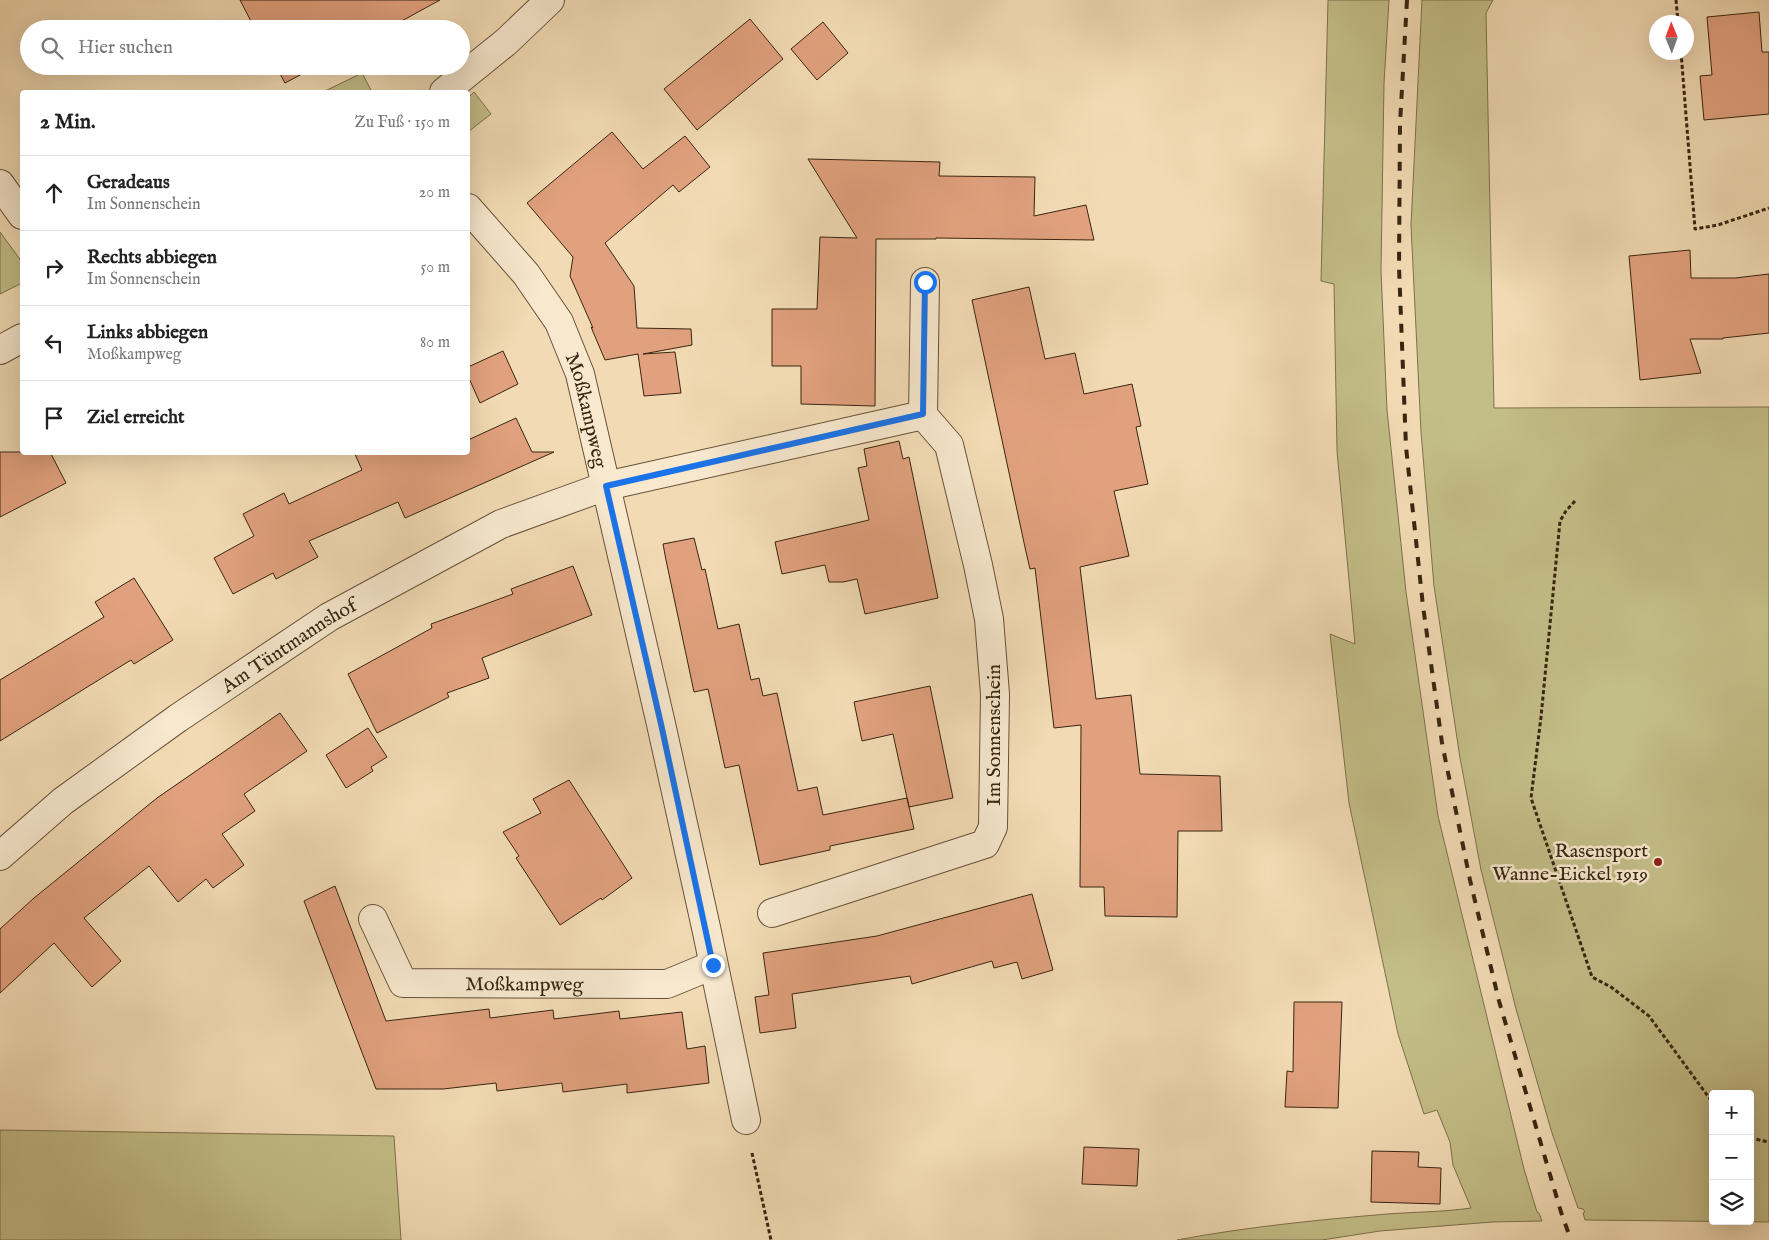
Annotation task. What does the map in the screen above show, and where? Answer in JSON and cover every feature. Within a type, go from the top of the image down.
[{"type":"street","points":[[470,71],[506,42],[550,0]]},
{"type":"street","points":[[446,90],[465,75]]},
{"type":"street","points":[[0,184],[20,212]]},
{"type":"street","name":"Moßkampweg","points":[[470,210],[526,274],[559,322],[580,374],[663,733],[746,1120]]},
{"type":"street","points":[[606,486],[923,414],[925,282]]},
{"type":"street","points":[[0,350],[20,339]]},
{"type":"street","name":"Im Sonnenschein","points":[[772,913],[985,844],[993,827],[996,694],[989,619],[949,445],[923,414]]},
{"type":"street","name":"Am Tüntmannshof","points":[[0,856],[63,802],[178,718],[329,617],[501,524],[606,486]]},
{"type":"street","name":"Moßkampweg","points":[[374,919],[403,982],[667,984],[713,965]]},
{"type":"path","points":[[1676,0],[1677,15]]},
{"type":"path","points":[[1681,60],[1695,229],[1718,225],[1769,208]]},
{"type":"path","points":[[1575,501],[1560,521],[1542,717],[1532,798],[1592,977],[1611,987],[1649,1016],[1709,1098]]},
{"type":"path","points":[[746,1120],[771,1240]]},
{"type":"path","points":[[1754,1139],[1769,1142]]},
{"type":"shaded area","points":[[1328,0],[1389,0],[1384,83],[1381,271],[1387,410],[1406,592],[1438,816],[1524,1169],[1537,1212],[1542,1221],[1492,1222],[1380,1231],[1322,1240],[1177,1240],[1308,1221],[1471,1208],[1453,1165],[1450,1142],[1437,1110],[1424,1114],[1398,1034],[1349,803],[1330,634],[1355,644],[1337,451],[1334,284],[1321,281]]},
{"type":"shaded area","name":"Rasensport Wanne-Eickel 1919","points":[[1422,0],[1493,0],[1486,13],[1494,408],[1769,407],[1769,1222],[1754,1222],[1754,1090],[1709,1090],[1709,1221],[1585,1220],[1583,1213],[1585,1212],[1583,1209],[1578,1208],[1552,1133],[1516,1009],[1481,870],[1460,758],[1434,586],[1421,432],[1411,225]]},
{"type":"shaded area","points":[[358,75],[363,75],[371,90],[327,90]]},
{"type":"shaded area","points":[[474,92],[491,114],[470,130],[470,96]]},
{"type":"shaded area","points":[[0,232],[20,259],[20,284],[0,294]]},
{"type":"shaded area","points":[[0,1130],[394,1136],[401,1240],[0,1240]]},
{"type":"building","points":[[240,0],[440,0],[403,20],[250,20]]},
{"type":"building","points":[[1759,12],[1762,52],[1769,52],[1769,114],[1704,120],[1700,76],[1712,75],[1707,17]]},
{"type":"building","points":[[750,19],[783,59],[697,130],[664,89]]},
{"type":"building","points":[[823,22],[848,53],[817,80],[791,49]]},
{"type":"building","points":[[281,75],[300,75],[285,83]]},
{"type":"building","points":[[612,132],[643,169],[685,136],[710,167],[679,192],[673,185],[605,243],[634,286],[637,328],[691,329],[692,345],[643,354],[675,352],[681,393],[644,396],[638,354],[605,360],[570,276],[573,257],[527,203]]},
{"type":"building","points":[[808,159],[940,162],[939,176],[1035,177],[1034,216],[1086,205],[1094,240],[876,239],[875,406],[801,404],[801,366],[772,366],[772,309],[817,309],[820,237],[857,238]]},
{"type":"building","points":[[1690,250],[1691,278],[1735,278],[1769,274],[1769,333],[1723,339],[1690,339],[1701,373],[1640,380],[1629,256]]},
{"type":"building","points":[[1029,287],[1045,359],[1075,353],[1084,394],[1132,384],[1141,426],[1136,427],[1148,484],[1114,491],[1129,556],[1080,567],[1096,699],[1131,695],[1140,774],[1220,776],[1222,831],[1178,831],[1177,917],[1105,916],[1104,887],[1080,887],[1081,725],[1054,728],[1035,568],[1030,569],[1026,552],[972,300]]},
{"type":"building","points":[[503,351],[518,384],[480,403],[470,380],[470,366]]},
{"type":"building","points":[[516,418],[532,452],[554,452],[405,518],[398,502],[309,541],[318,557],[276,579],[273,573],[233,594],[214,558],[254,536],[243,514],[284,493],[289,504],[362,470],[355,455],[470,455],[470,439]]},
{"type":"building","points":[[899,441],[903,459],[909,457],[938,598],[865,614],[857,579],[829,582],[825,565],[782,574],[775,542],[869,520],[858,468],[867,466],[864,449]]},
{"type":"building","points":[[0,452],[20,452],[20,455],[52,455],[66,483],[0,517]]},
{"type":"building","points":[[694,538],[702,570],[705,569],[718,629],[739,624],[751,680],[759,678],[763,696],[777,693],[798,791],[817,787],[823,815],[907,798],[914,829],[830,846],[830,850],[760,865],[739,765],[725,768],[708,689],[694,692],[666,560],[663,544]]},
{"type":"building","points":[[573,566],[592,615],[482,658],[489,678],[447,693],[449,697],[377,733],[348,674],[432,628],[431,624],[513,594],[511,589]]},
{"type":"building","points":[[134,578],[173,640],[134,664],[131,660],[0,741],[0,680],[104,617],[95,602]]},
{"type":"building","points":[[930,686],[953,798],[909,807],[893,734],[862,741],[854,702]]},
{"type":"building","points":[[280,713],[307,751],[244,794],[255,811],[222,834],[244,865],[213,888],[206,879],[178,902],[149,866],[84,918],[121,961],[92,987],[54,943],[0,993],[0,929],[34,898],[157,798]]},
{"type":"building","points":[[368,728],[387,757],[371,767],[373,771],[346,788],[326,755]]},
{"type":"building","points":[[569,780],[632,878],[602,900],[601,898],[560,925],[516,858],[519,856],[503,832],[541,813],[533,799]]},
{"type":"building","points":[[335,886],[386,1021],[489,1009],[490,1018],[553,1010],[554,1019],[619,1011],[620,1019],[682,1012],[687,1049],[705,1046],[709,1083],[627,1093],[627,1084],[563,1092],[562,1083],[497,1091],[496,1083],[443,1089],[376,1089],[304,901]]},
{"type":"building","points":[[1032,894],[1053,970],[1022,979],[1017,962],[994,968],[992,961],[912,984],[910,976],[792,994],[796,1028],[760,1033],[755,997],[769,995],[763,953],[877,936]]},
{"type":"building","points":[[1294,1002],[1342,1002],[1338,1108],[1285,1107],[1287,1071],[1293,1072]]},
{"type":"building","points":[[1084,1147],[1139,1149],[1137,1186],[1082,1184]]},
{"type":"building","points":[[1372,1151],[1419,1152],[1418,1167],[1441,1168],[1440,1204],[1371,1202]]},
{"type":"railway","points":[[1407,0],[1400,124],[1399,267],[1406,447],[1423,606],[1442,743],[1470,880],[1499,1001],[1571,1240]]},
{"type":"place","name":"Rasensport Wanne-Eickel 1919","points":[[1658,862]]},
{"type":"route","points":[[713,965],[661,724],[606,486],[923,414],[925,282]]}]
